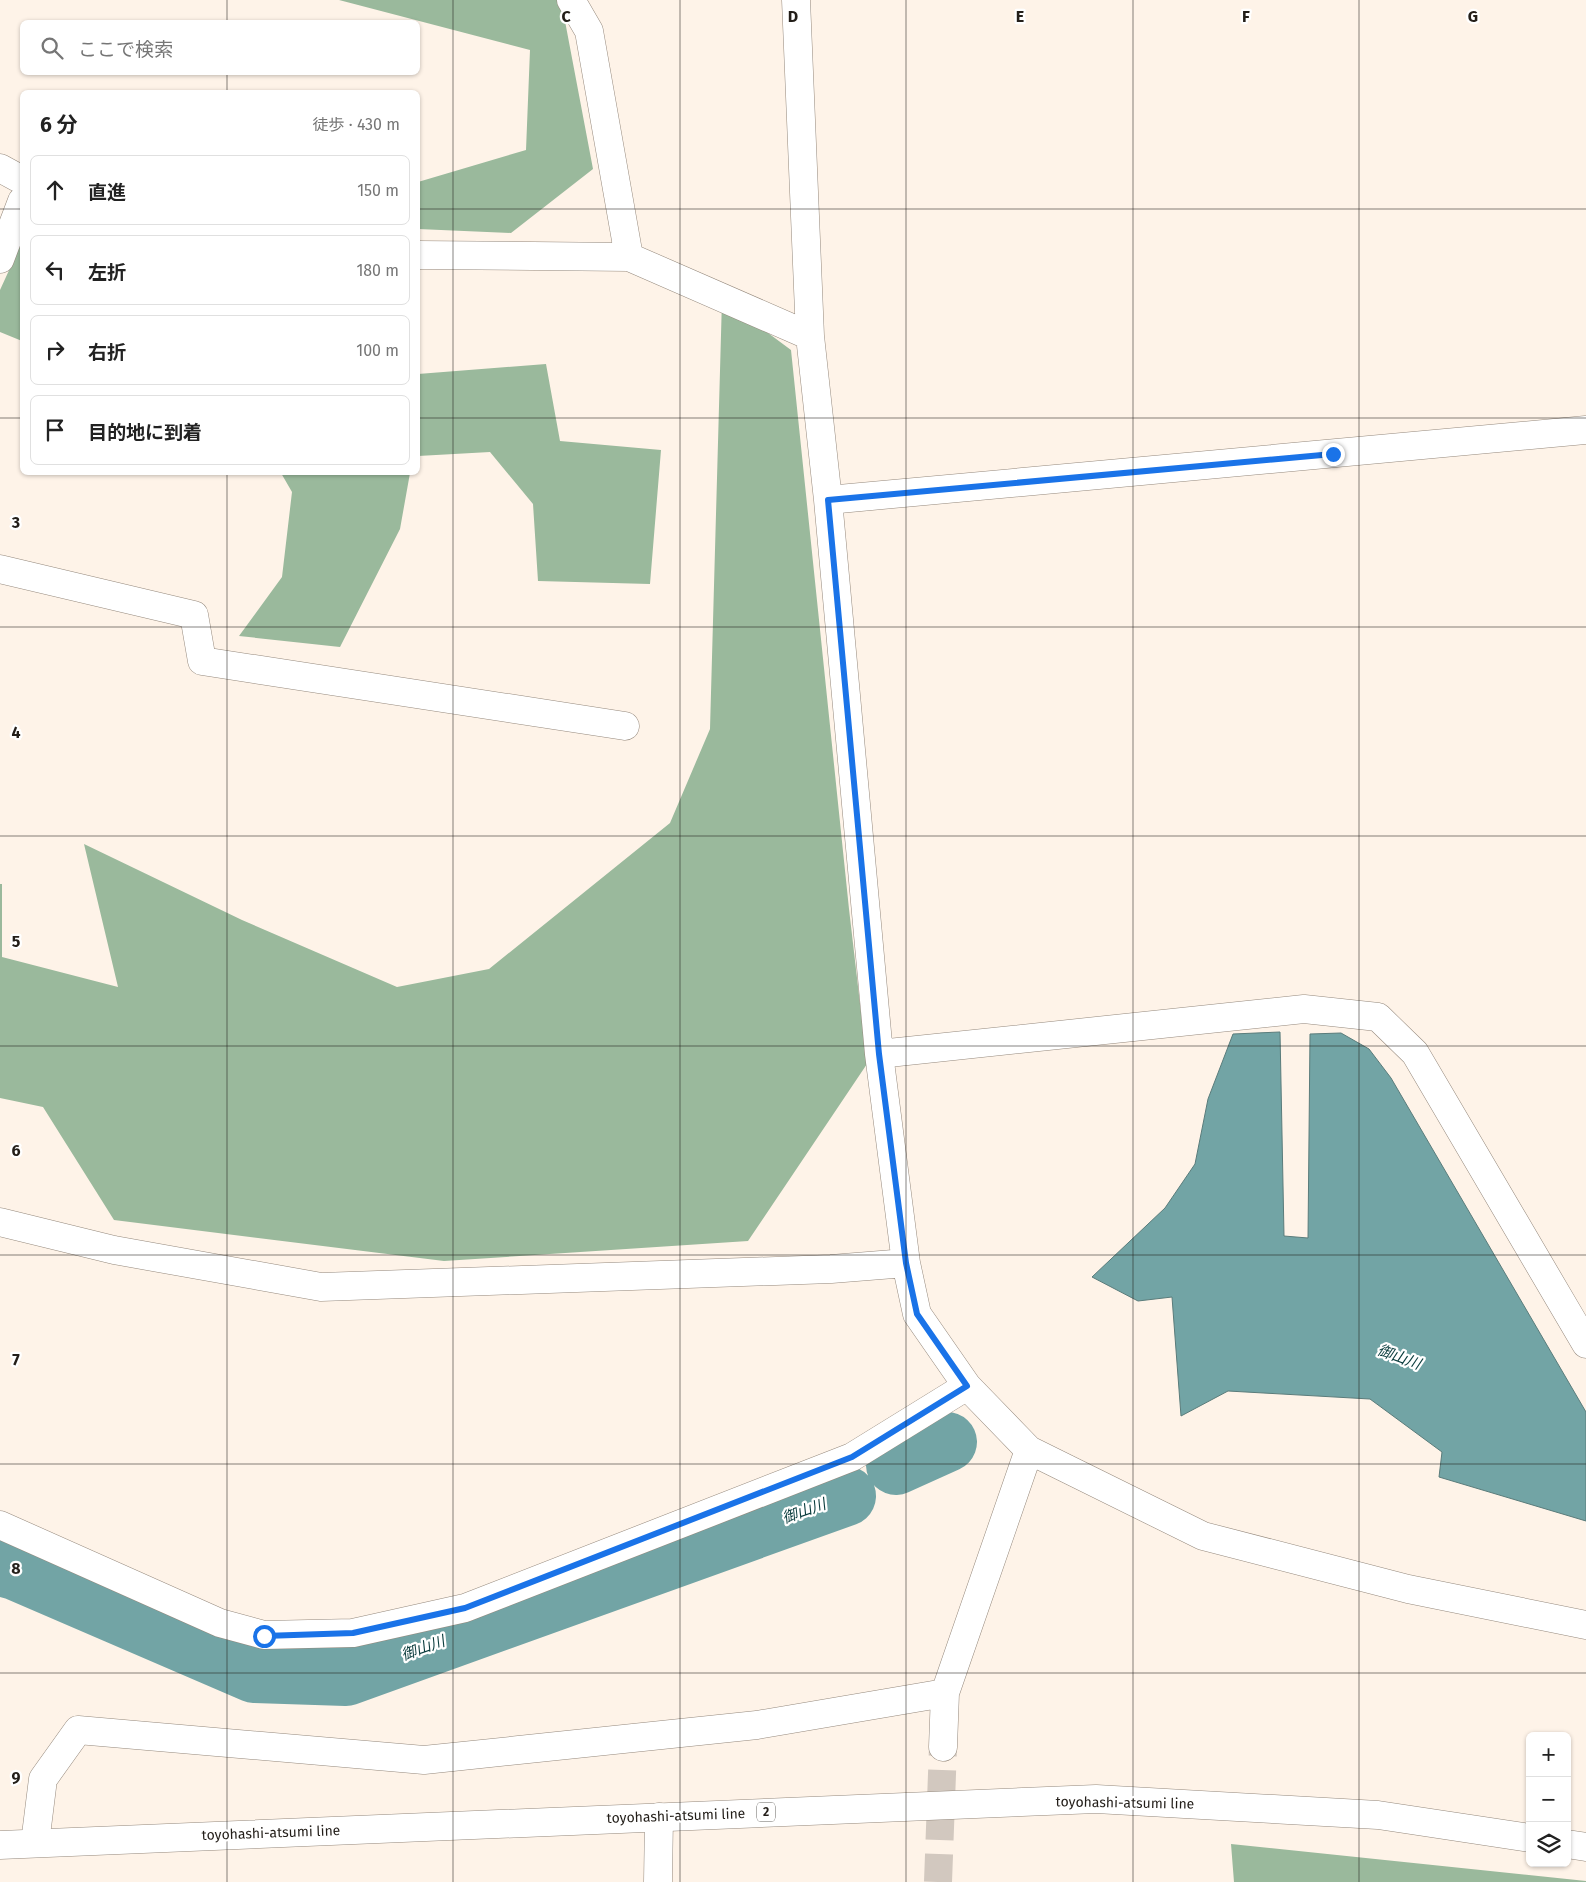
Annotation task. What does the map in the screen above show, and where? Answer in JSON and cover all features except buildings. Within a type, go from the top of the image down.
[{"type":"street","points":[[571,0],[589,31],[629,257]]},
{"type":"street","points":[[796,0],[810,336],[828,500],[879,1054],[906,1263],[917,1314],[967,1386],[1029,1450],[1203,1536],[1408,1589],[1586,1625]]},
{"type":"street","points":[[0,168],[20,179]]},
{"type":"street","points":[[0,259],[20,205]]},
{"type":"street","points":[[420,255],[629,257],[810,336]]},
{"type":"street","points":[[828,500],[1586,430]]},
{"type":"street","points":[[0,569],[194,615],[202,661],[625,726]]},
{"type":"street","points":[[879,1054],[1304,1009],[1378,1017],[1415,1053],[1586,1344]]},
{"type":"street","points":[[0,1222],[114,1250],[321,1287],[831,1269],[906,1263]]},
{"type":"street","points":[[0,1525],[220,1623],[264,1636],[353,1633],[465,1608],[852,1457],[967,1386]]},
{"type":"street","points":[[943,1748],[945,1693],[1029,1450]]},
{"type":"street","points":[[35,1843],[43,1779],[78,1730],[424,1760],[757,1725],[945,1693]]},
{"type":"street","name":"toyohashi-atsumi line","points":[[0,1845],[1096,1799],[1378,1815],[1526,1837]]},
{"type":"street","points":[[658,1882],[659,1817]]},
{"type":"street","points":[[1571,1845],[1586,1847]]},
{"type":"green space","points":[[339,0],[561,0],[593,169],[511,233],[420,229],[420,181],[526,150],[530,50]]},
{"type":"green space","points":[[20,246],[20,340],[0,332],[0,290]]},
{"type":"green space","points":[[722,299],[791,350],[867,1064],[748,1241],[444,1261],[114,1220],[43,1107],[0,1098],[0,884],[2,884],[2,957],[118,987],[84,844],[242,920],[397,987],[489,969],[670,823],[710,729]]},
{"type":"green space","points":[[546,364],[560,441],[661,450],[650,584],[538,581],[533,504],[490,452],[420,456],[420,374]]},
{"type":"green space","points":[[282,475],[410,475],[400,529],[340,647],[239,636],[282,577],[292,492]]},
{"type":"green space","points":[[1231,1844],[1586,1881],[1586,1882],[1234,1882]]},
{"type":"water","points":[[1280,1032],[1284,1236],[1308,1238],[1310,1034],[1341,1033],[1369,1049],[1391,1078],[1586,1412],[1586,1521],[1439,1477],[1442,1452],[1370,1399],[1228,1391],[1181,1416],[1172,1297],[1138,1301],[1092,1277],[1165,1208],[1195,1164],[1208,1099],[1233,1034]]},
{"type":"waterway","name":"御山川","points":[[896,1465],[947,1442]]},
{"type":"waterway","name":"御山川","points":[[0,1566],[15,1570],[254,1673],[346,1676],[846,1496]]},
{"type":"tunnel","points":[[938,1882],[943,1747]]},
{"type":"route","points":[[264,1636],[353,1633],[465,1608],[852,1457],[967,1386],[917,1314],[906,1263],[879,1054],[828,500],[1333,454]]}]
